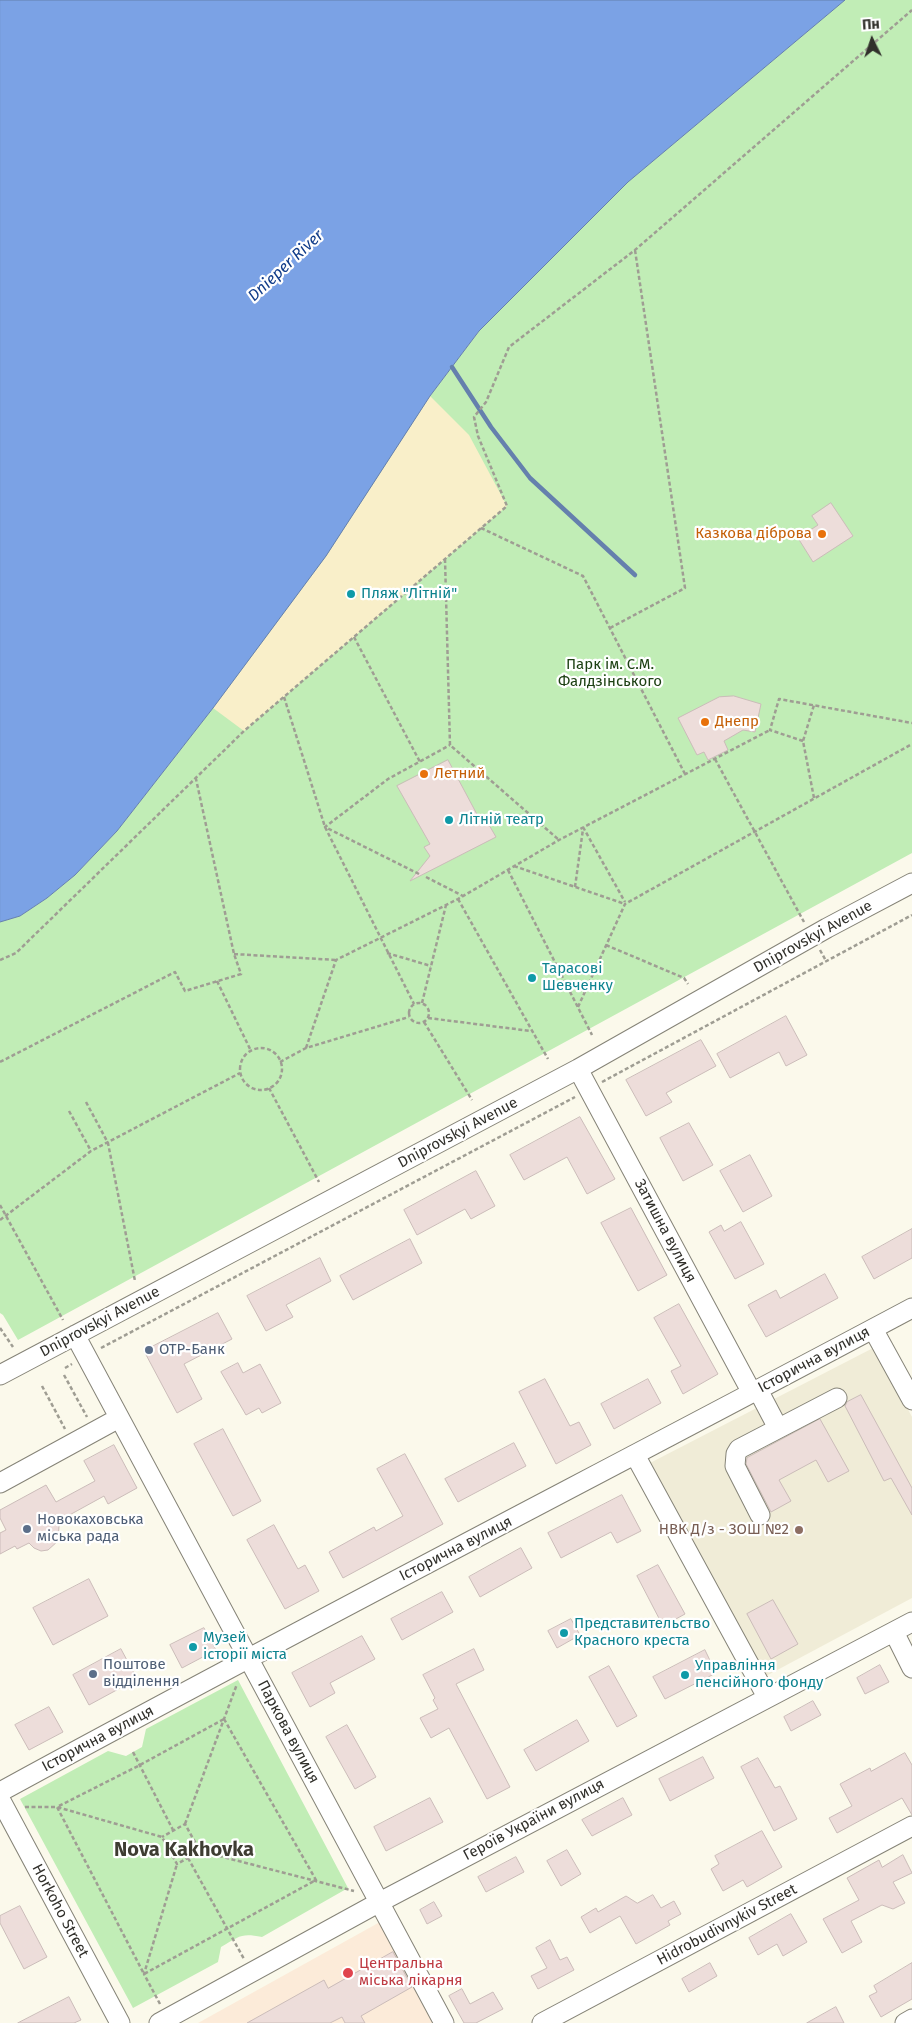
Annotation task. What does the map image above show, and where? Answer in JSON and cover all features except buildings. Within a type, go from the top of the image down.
[{"type":"street","name":"Dniprovskyi Avenue","points":[[0,1375],[578,1069],[912,883]]},
{"type":"street","name":"Затишна вулиця","points":[[578,1069],[755,1391],[778,1428]]},
{"type":"street","name":"Історична вулиця","points":[[0,1792],[248,1657],[635,1456],[912,1308]]},
{"type":"street","points":[[873,1329],[912,1400]]},
{"type":"street","name":"Паркова вулиця","points":[[75,1335],[444,2023]]},
{"type":"street","points":[[760,1515],[735,1466],[736,1454],[739,1449],[836,1398]]},
{"type":"street","points":[[0,1482],[120,1418]]},
{"type":"street","points":[[635,1456],[767,1697]]},
{"type":"street","name":"Героїв України вулиця","points":[[160,2014],[378,1903],[912,1622]]},
{"type":"street","points":[[894,1632],[912,1668]]},
{"type":"street","name":"Horkoho Street","points":[[0,1799],[120,2023]]},
{"type":"street","name":"Hidrobudivnykiv Street","points":[[542,2023],[912,1826]]},
{"type":"street","points":[[905,2023],[912,2019]]},
{"type":"path","points":[[0,960],[16,953],[244,731],[507,506],[478,436],[474,417],[486,402],[509,347],[635,250],[912,10]]},
{"type":"path","points":[[610,628],[684,588],[635,250]]},
{"type":"path","points":[[481,528],[583,576],[685,774]]},
{"type":"path","points":[[445,559],[450,746],[559,840]]},
{"type":"path","points":[[354,637],[420,762]]},
{"type":"path","points":[[284,697],[326,827],[379,938],[414,1004]]},
{"type":"path","points":[[770,730],[779,699],[912,723]]},
{"type":"path","points":[[814,705],[802,741],[814,798]]},
{"type":"path","points":[[234,954],[336,960],[458,899],[559,840],[770,730],[802,741]]},
{"type":"path","points":[[578,1007],[625,904],[912,744]]},
{"type":"path","points":[[326,827],[388,779],[450,746]]},
{"type":"path","points":[[715,758],[826,961]]},
{"type":"path","points":[[0,1062],[37,1045],[175,972],[185,991],[241,974],[234,954],[196,779]]},
{"type":"path","points":[[326,827],[419,874]]},
{"type":"path","points":[[575,887],[584,827]]},
{"type":"path","points":[[584,827],[625,904]]},
{"type":"path","points":[[514,866],[625,904]]},
{"type":"path","points":[[508,870],[592,1035]]},
{"type":"path","points":[[426,877],[463,896]]},
{"type":"path","points":[[458,899],[548,1059]]},
{"type":"path","points":[[422,1003],[446,905]]},
{"type":"path","points":[[65,1368],[590,1089],[912,915]]},
{"type":"path","points":[[606,945],[684,978],[688,984]]},
{"type":"path","points":[[387,953],[431,966]]},
{"type":"path","points":[[306,1048],[336,960]]},
{"type":"path","points":[[218,981],[251,1051]]},
{"type":"path","points":[[422,1003],[428,1008],[428,1018],[424,1022],[415,1023],[409,1017],[409,1008],[414,1004],[422,1003]]},
{"type":"path","points":[[280,1062],[306,1048],[409,1017]]},
{"type":"path","points":[[428,1018],[531,1031]]},
{"type":"path","points":[[424,1022],[472,1100]]},
{"type":"path","points":[[257,1049],[270,1051],[276,1055],[280,1062],[281,1073],[279,1079],[270,1088],[263,1090],[251,1088],[242,1079],[240,1073],[242,1060],[251,1051],[257,1049]]},
{"type":"path","points":[[0,1220],[91,1151],[240,1073]]},
{"type":"path","points":[[270,1088],[319,1182]]},
{"type":"path","points":[[86,1102],[108,1143],[135,1281]]},
{"type":"path","points":[[69,1111],[91,1151]]},
{"type":"path","points":[[0,1205],[63,1320]]},
{"type":"path","points":[[0,1328],[13,1347]]},
{"type":"path","points":[[64,1375],[90,1422]]},
{"type":"path","points":[[42,1386],[68,1434]]},
{"type":"path","points":[[162,1837],[185,1824],[238,1680]]},
{"type":"path","points":[[57,1807],[224,1720]]},
{"type":"path","points":[[224,1720],[316,1880]]},
{"type":"path","points":[[133,1752],[173,1830]]},
{"type":"path","points":[[25,1807],[57,1807],[162,1837],[177,1864]]},
{"type":"path","points":[[57,1807],[144,1974],[160,2014]]},
{"type":"path","points":[[185,1824],[200,1851]]},
{"type":"path","points":[[144,1974],[177,1864],[200,1851],[348,1888]]},
{"type":"path","points":[[188,1858],[245,1961]]},
{"type":"path","points":[[144,1974],[316,1880]]},
{"type":"shaded area","name":"НВК Д/з - ЗОШ №2","points":[[875,1347],[912,1417],[912,1598],[766,1676],[650,1463]]},
{"type":"shaded area","name":"Центральна міська лікарня","points":[[380,1922],[435,2023],[198,2023]]},
{"type":"green space","name":"Парк ім. С.М. Фалдзінського","points":[[845,0],[912,0],[912,853],[18,1340],[0,1313],[0,922],[20,916],[47,898],[75,875],[117,831],[213,708],[269,631],[430,396],[479,331],[628,182]]},
{"type":"green space","points":[[238,1680],[348,1888],[262,1937],[249,1935],[232,1940],[221,1947],[218,1962],[133,2008],[20,1799],[108,1751],[126,1756],[142,1747],[146,1729]]},
{"type":"sand","name":"Пляж \"Літній\"","points":[[430,396],[469,435],[507,506],[244,731],[213,708],[326,556]]},
{"type":"water","name":"Dnieper River","points":[[0,0],[845,0],[628,182],[479,331],[430,396],[326,556],[213,708],[117,831],[75,875],[47,898],[20,916],[0,922]]},
{"type":"waterway","points":[[452,367],[491,427],[530,478],[635,575]]},
{"type":"place","name":"Казкова дiброва","points":[[822,534]]},
{"type":"place","name":"Пляж \"Літній\"","points":[[351,594]]},
{"type":"place","name":"Днепр","points":[[705,722]]},
{"type":"place","name":"Летний","points":[[424,774]]},
{"type":"place","name":"Літній театр","points":[[449,820]]},
{"type":"place","name":"Тарасові Шевченку","points":[[532,978]]},
{"type":"place","name":"ОТР-Банк","points":[[149,1350]]},
{"type":"place","name":"Новокаховська міська рада","points":[[27,1529]]},
{"type":"place","name":"НВК Д/з - ЗОШ №2","points":[[799,1530]]},
{"type":"place","name":"Представительство Красного креста","points":[[564,1633]]},
{"type":"place","name":"Музей історії міста","points":[[193,1647]]},
{"type":"place","name":"Поштове відділення","points":[[93,1674]]},
{"type":"place","name":"Управління пенсійного фонду","points":[[685,1675]]},
{"type":"place","name":"Центральна міська лікарня","points":[[348,1973]]},
{"type":"district","name":"Nova Kakhovka","points":[[184,1850]]}]
